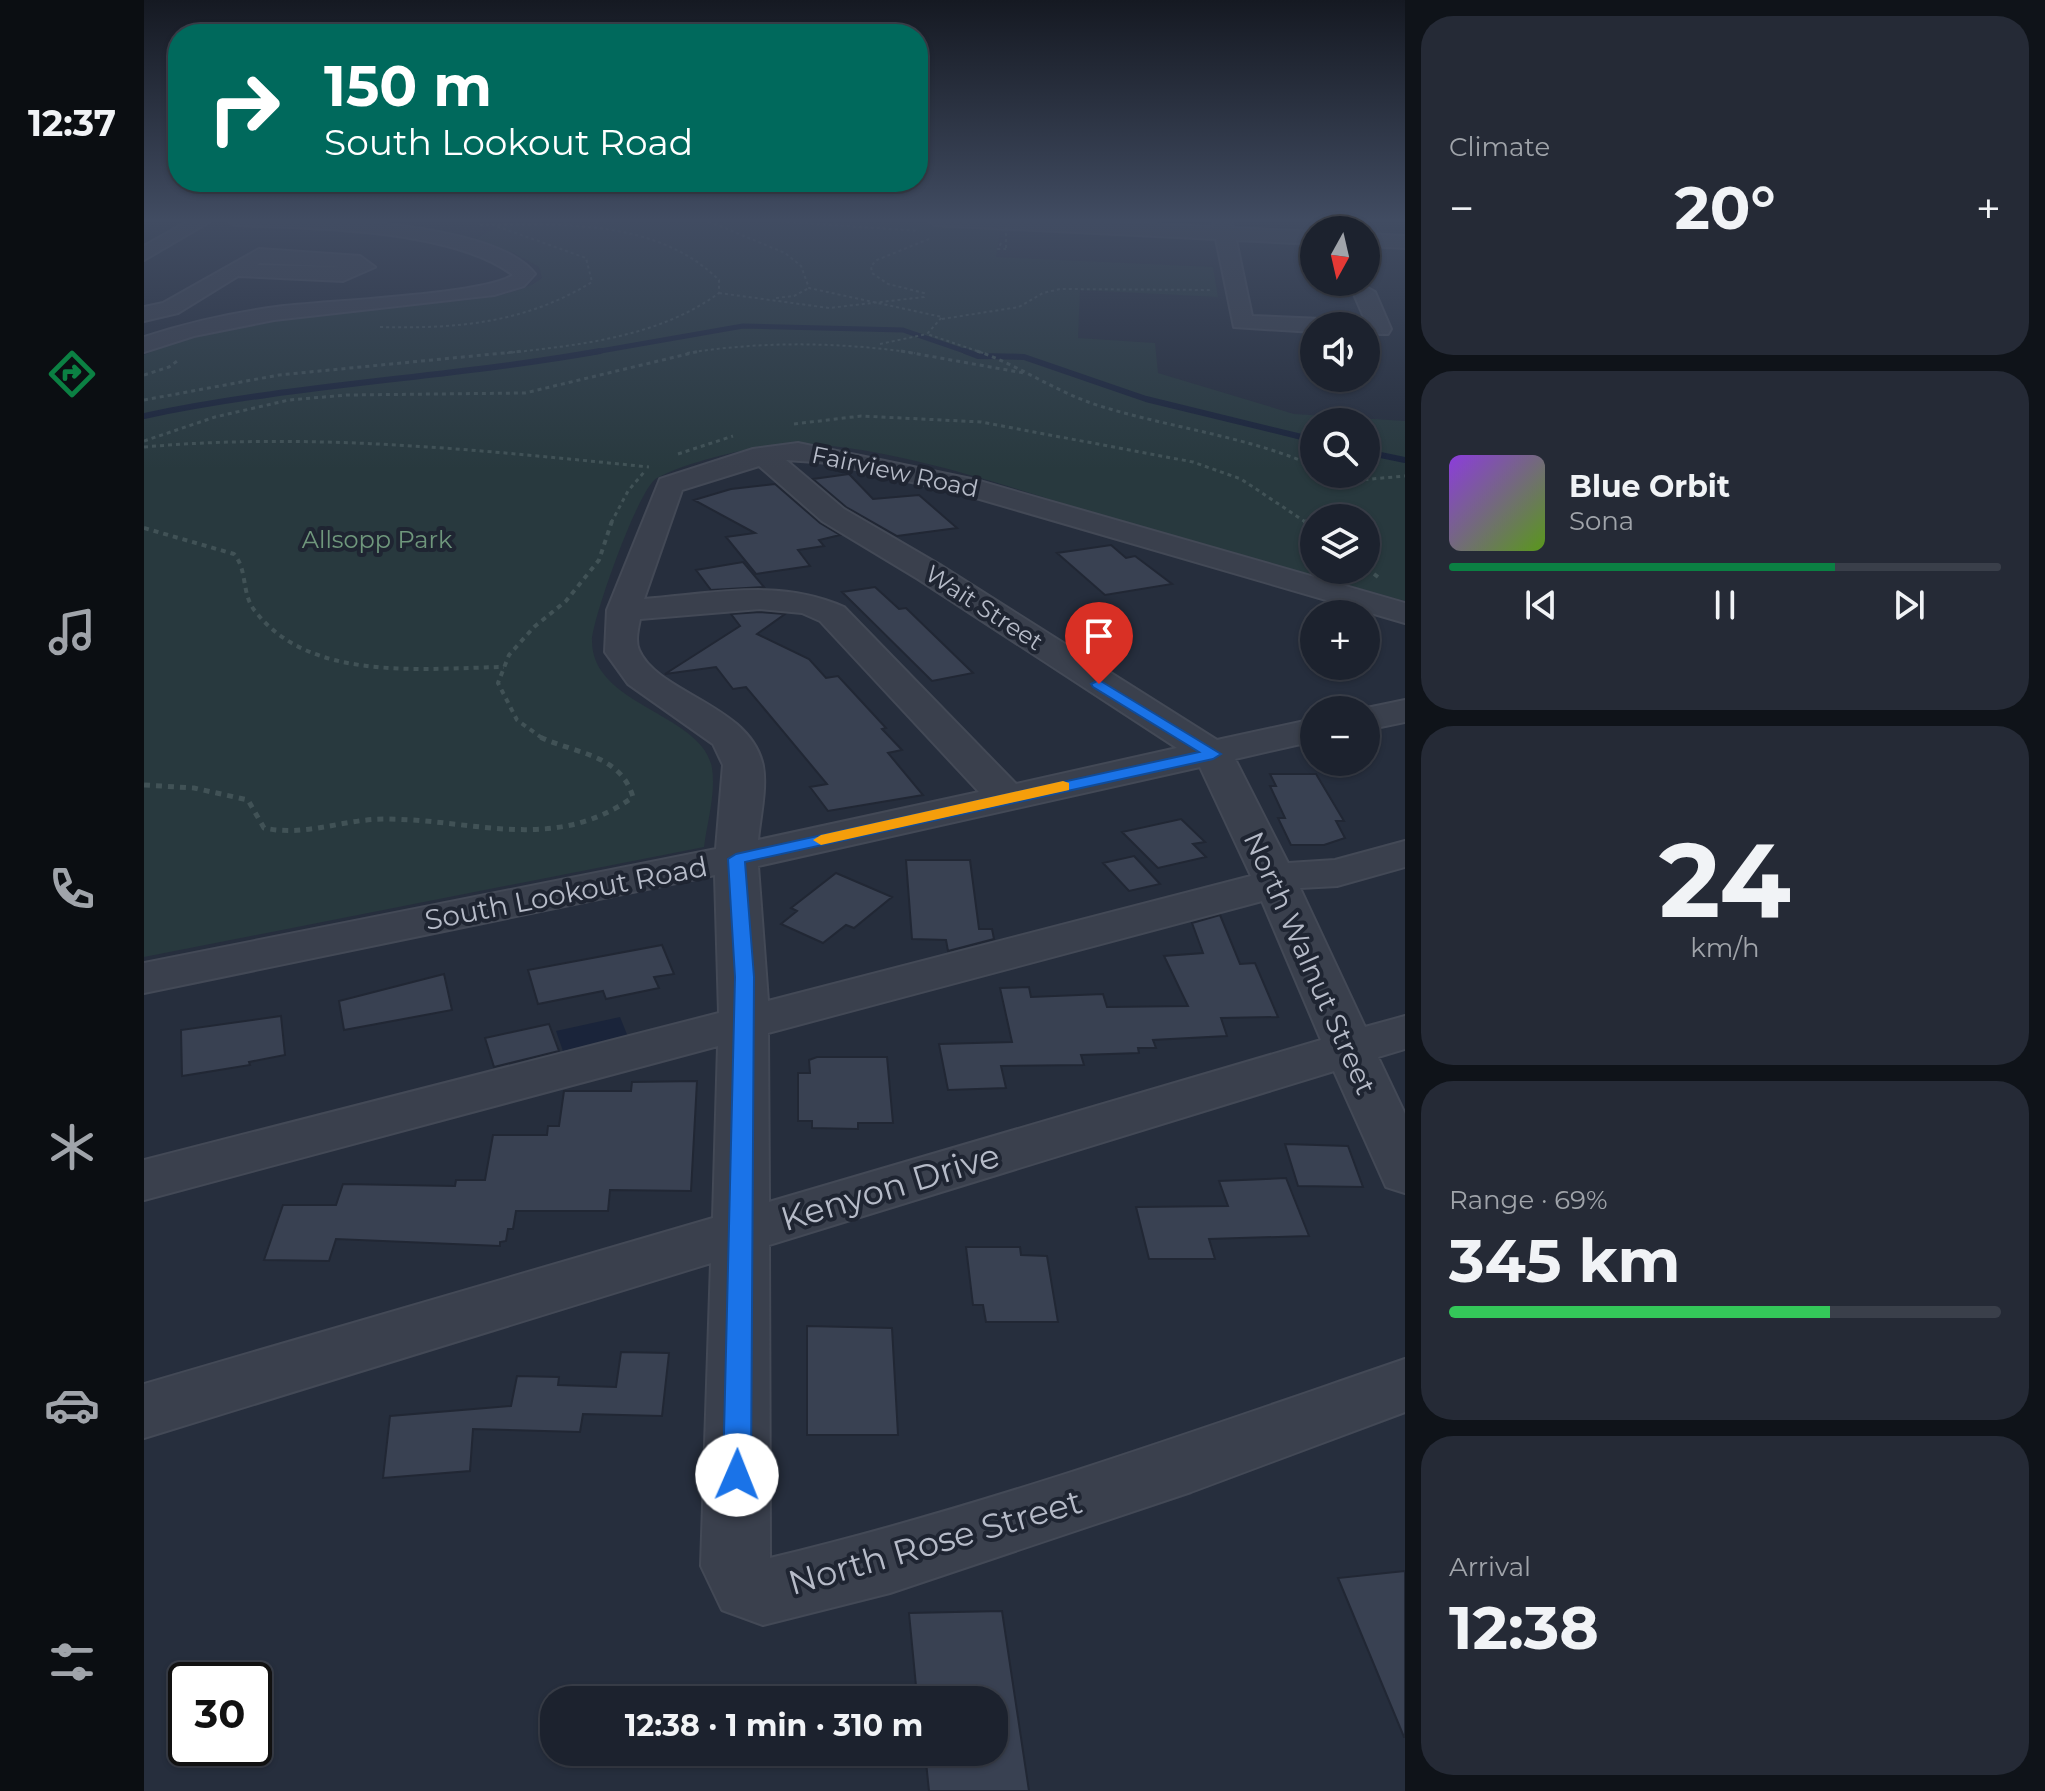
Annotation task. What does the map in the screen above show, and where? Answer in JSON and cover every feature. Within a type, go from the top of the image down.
[{"type":"street","points":[[144,314],[179,303]]},
{"type":"street","points":[[144,345],[185,332],[286,312],[371,303]]},
{"type":"street","points":[[1238,303],[1242,322],[1300,325]]},
{"type":"street","points":[[1380,328],[1405,330]]},
{"type":"street","name":"Fairview Road","points":[[736,859],[743,781],[739,755],[715,725],[653,686],[628,662],[620,639],[624,610],[670,485],[763,455],[808,452],[893,467],[1405,613]]},
{"type":"street","name":"Wait Street","points":[[763,455],[833,515],[929,572],[1099,684],[1213,754]]},
{"type":"street","points":[[624,610],[671,609],[779,598],[820,606],[832,614],[1007,798]]},
{"type":"street","points":[[1380,716],[1405,711]]},
{"type":"street","name":"South Lookout Road","points":[[149,987],[1300,733]]},
{"type":"street","name":"North Walnut Street","points":[[1213,754],[1275,881],[1405,1173]]},
{"type":"street","points":[[144,1180],[1154,916],[1286,876],[1337,873],[1405,854]]},
{"type":"street","name":"North Rose Street","points":[[736,859],[744,1021],[736,1566],[747,1587],[763,1592],[890,1561],[1191,1464],[1405,1385]]},
{"type":"street","name":"Kenyon Drive","points":[[144,1411],[1179,1103],[1405,1032]]},
{"type":"path","points":[[144,400],[270,377],[538,350],[680,318],[711,303]]},
{"type":"path","points":[[795,303],[829,308],[880,303],[940,317],[1019,307],[1027,303]]},
{"type":"path","points":[[875,345],[926,334],[940,317]]},
{"type":"path","points":[[926,334],[1019,367],[1024,373]]},
{"type":"path","points":[[144,444],[258,405],[291,399],[475,397],[530,392],[573,385],[692,352],[762,345],[875,345],[1024,373],[1100,406],[1278,450],[1300,460]]},
{"type":"path","points":[[144,444],[261,437],[332,438],[649,467]]},
{"type":"path","points":[[1380,478],[1405,476]]},
{"type":"path","points":[[144,528],[234,554],[242,561],[248,602],[274,632],[302,649],[330,658],[413,667],[504,667]]},
{"type":"green space","name":"Allsopp Park","points":[[436,303],[1079,303],[1078,338],[1155,343],[1158,373],[1300,414],[1300,488],[1380,488],[1380,419],[1405,421],[1405,601],[1343,584],[1380,584],[1380,504],[1300,504],[1300,572],[953,470],[873,452],[834,446],[783,444],[706,460],[657,478],[649,487],[618,554],[592,640],[596,662],[609,680],[689,734],[704,749],[713,778],[704,847],[144,957],[144,355],[225,328],[367,307]]},
{"type":"water","points":[[620,1017],[628,1037],[563,1051],[556,1031]]},
{"type":"building","points":[[849,474],[873,499],[919,495],[957,528],[897,536],[846,507],[813,479]]},
{"type":"building","points":[[775,484],[820,523],[840,535],[819,540],[824,546],[798,550],[810,566],[756,574],[726,537],[755,533],[694,500],[731,489]]},
{"type":"building","points":[[1111,545],[1126,558],[1135,556],[1172,584],[1105,595],[1057,553]]},
{"type":"building","points":[[743,562],[764,587],[711,590],[696,570]]},
{"type":"building","points":[[875,587],[899,609],[906,608],[973,673],[932,681],[842,592]]},
{"type":"building","points":[[731,614],[785,614],[757,634],[809,659],[826,678],[838,676],[902,750],[888,753],[923,795],[828,811],[810,787],[827,784],[746,687],[733,689],[716,667],[665,674],[740,626]]},
{"type":"building","points":[[1270,774],[1317,776],[1344,821],[1336,821],[1345,838],[1324,845],[1291,845],[1278,818],[1285,818],[1270,786],[1276,786]]},
{"type":"building","points":[[1181,819],[1205,842],[1193,844],[1206,857],[1158,868],[1122,832]]},
{"type":"building","points":[[1134,856],[1160,884],[1129,891],[1103,863]]},
{"type":"building","points":[[906,860],[970,860],[979,929],[992,929],[994,939],[948,951],[946,940],[912,939]]},
{"type":"building","points":[[836,873],[892,897],[854,928],[846,925],[823,943],[781,924],[797,911],[791,908]]},
{"type":"building","points":[[1220,915],[1240,964],[1255,963],[1278,1017],[1221,1018],[1227,1036],[1153,1040],[1156,1048],[1138,1048],[1139,1053],[1081,1055],[1084,1065],[1001,1066],[1006,1088],[948,1090],[939,1044],[1012,1042],[1000,988],[1029,987],[1031,997],[1103,994],[1107,1007],[1188,1006],[1164,956],[1203,953],[1192,923]]},
{"type":"building","points":[[662,945],[674,974],[654,977],[659,988],[606,999],[603,991],[538,1004],[528,970]]},
{"type":"building","points":[[444,974],[452,1010],[344,1030],[339,1001]]},
{"type":"building","points":[[281,1016],[285,1055],[249,1062],[250,1065],[182,1076],[181,1030]]},
{"type":"building","points":[[549,1024],[559,1051],[494,1067],[485,1038]]},
{"type":"building","points":[[817,1057],[887,1057],[893,1123],[858,1123],[858,1129],[812,1128],[812,1121],[798,1121],[798,1073],[810,1073],[809,1060]]},
{"type":"building","points":[[697,1081],[691,1191],[610,1190],[608,1211],[516,1211],[513,1229],[508,1229],[506,1241],[500,1242],[500,1246],[336,1239],[329,1261],[264,1260],[283,1205],[336,1205],[343,1184],[455,1186],[456,1180],[485,1180],[493,1135],[547,1135],[548,1126],[559,1126],[564,1091],[631,1091],[632,1082]]},
{"type":"building","points":[[1285,1144],[1348,1146],[1363,1187],[1298,1186]]},
{"type":"building","points":[[1286,1178],[1309,1236],[1209,1239],[1215,1259],[1149,1259],[1136,1207],[1228,1206],[1219,1181]]},
{"type":"building","points":[[966,1247],[1020,1247],[1021,1255],[1047,1256],[1058,1322],[986,1322],[983,1305],[973,1305]]},
{"type":"building","points":[[807,1326],[892,1328],[898,1435],[807,1435]]},
{"type":"building","points":[[621,1352],[669,1353],[662,1416],[583,1414],[580,1432],[473,1429],[470,1471],[383,1478],[390,1416],[511,1406],[517,1376],[559,1377],[558,1385],[616,1387]]},
{"type":"building","points":[[1405,1571],[1405,1737],[1404,1737],[1338,1578]]},
{"type":"building","points":[[1002,1611],[1029,1791],[929,1791],[926,1766],[1008,1766],[1008,1686],[916,1686],[909,1613]]},
{"type":"waterway","points":[[589,353],[743,326],[903,330],[970,353]]},
{"type":"waterway","points":[[144,416],[257,396],[600,351]]},
{"type":"waterway","points":[[965,351],[978,356],[1024,357],[1146,399],[1300,437]]},
{"type":"waterway","points":[[1380,455],[1405,460]]},
{"type":"slow traffic","points":[[821,840],[1063,786]]},
{"type":"route","points":[[737,1475],[744,977],[736,859],[1213,754],[1099,684]]}]
